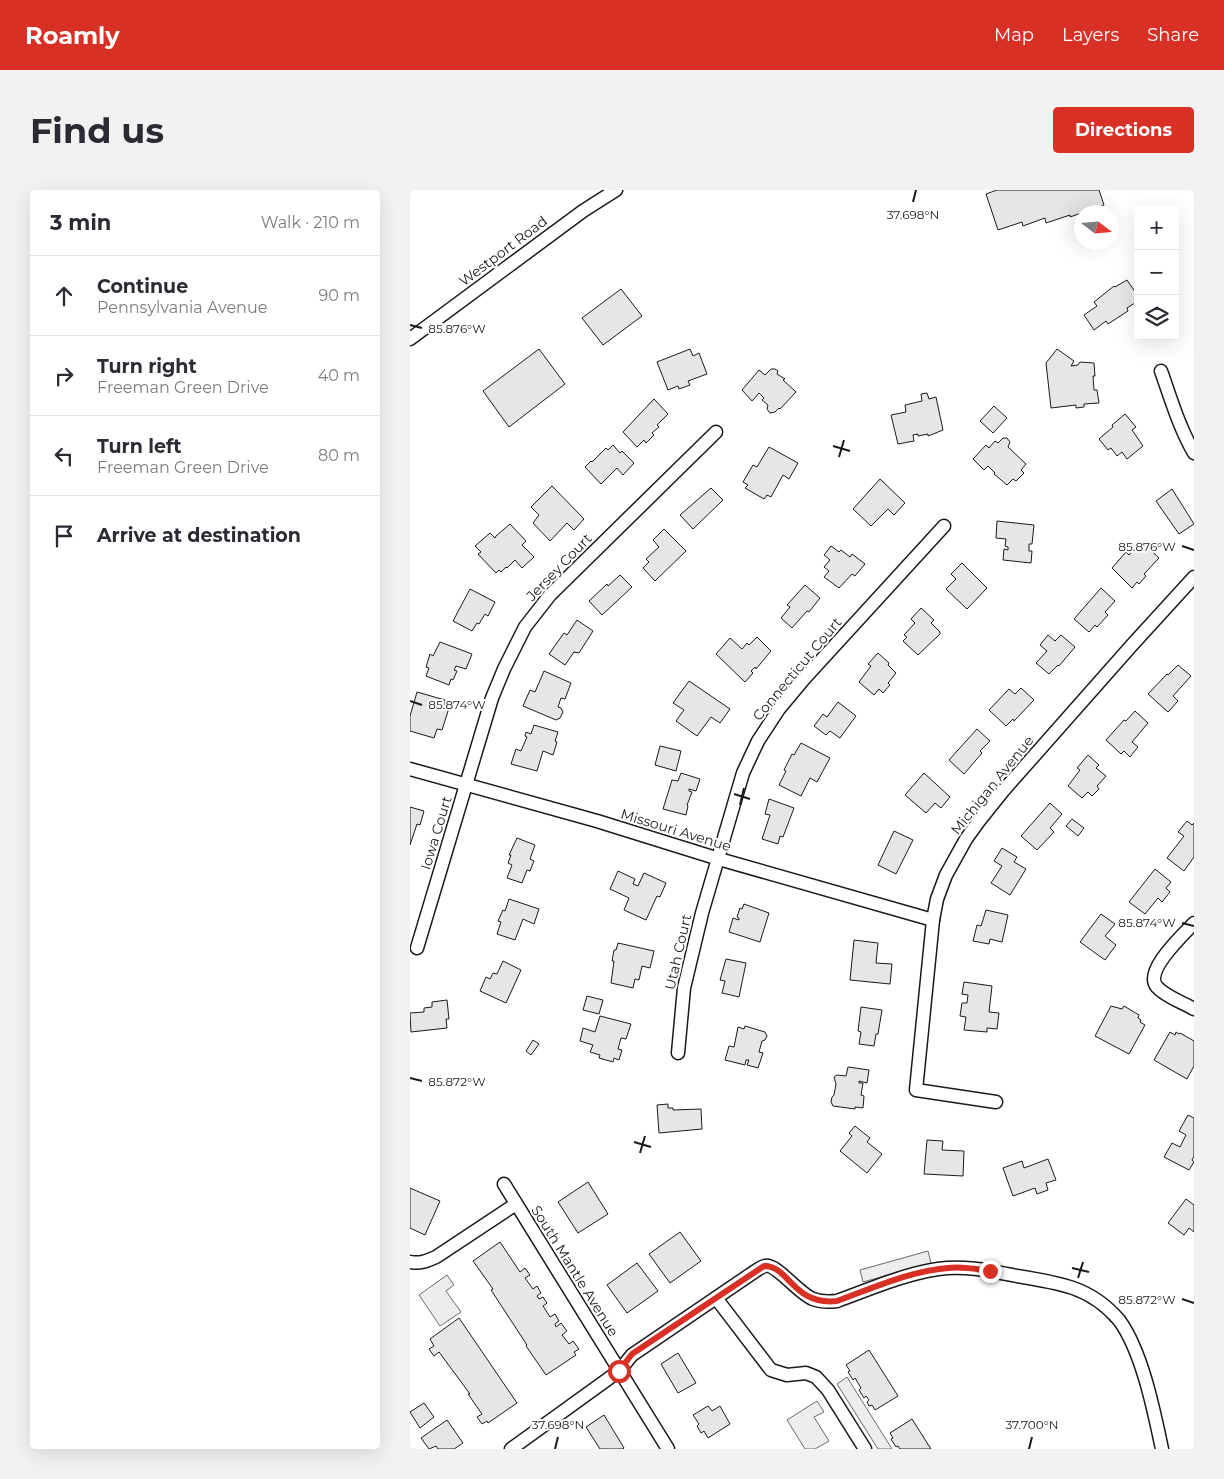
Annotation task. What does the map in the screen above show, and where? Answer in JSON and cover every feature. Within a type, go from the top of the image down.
[{"type":"street","name":"Westport Road","points":[[410,339],[583,211],[616,190]]},
{"type":"street","points":[[1161,371],[1186,440],[1194,453]]},
{"type":"street","name":"Jersey Court","points":[[466,785],[492,698],[525,627],[550,595],[716,432]]},
{"type":"street","name":"Connecticut Court","points":[[719,859],[744,773],[767,725],[804,679],[944,526]]},
{"type":"street","name":"Michigan Avenue","points":[[996,1102],[916,1090],[933,920],[937,898],[946,875],[966,839],[1003,791],[1132,644],[1194,578]]},
{"type":"street","name":"Missouri Avenue","points":[[410,769],[597,821],[719,859],[933,920]]},
{"type":"street","name":"Iowa Court","points":[[417,948],[466,785]]},
{"type":"street","name":"Utah Court","points":[[678,1053],[683,996],[688,968],[702,913],[719,859]]},
{"type":"street","points":[[1194,923],[1159,964],[1153,975],[1155,985],[1163,993],[1194,1009]]},
{"type":"street","name":"South Mantle Avenue","points":[[504,1184],[668,1449]]},
{"type":"street","points":[[410,1262],[426,1262],[436,1257],[516,1204]]},
{"type":"street","points":[[511,1449],[619,1371],[632,1354],[764,1266],[776,1269],[804,1295],[814,1300],[826,1302],[837,1301],[910,1276],[950,1268],[990,1271],[1073,1288],[1098,1301],[1109,1310],[1126,1333],[1142,1372],[1162,1449]]},
{"type":"street","points":[[716,1298],[771,1370],[788,1375],[806,1373],[816,1377],[828,1390],[865,1449]]},
{"type":"shaded area","points":[[928,1251],[931,1263],[863,1282],[860,1270]]},
{"type":"shaded area","points":[[447,1275],[454,1285],[446,1291],[461,1312],[440,1326],[419,1295]]},
{"type":"shaded area","points":[[847,1377],[892,1449],[878,1449],[837,1384]]},
{"type":"shaded area","points":[[817,1401],[824,1412],[814,1417],[829,1441],[815,1449],[805,1449],[787,1420]]},
{"type":"building","points":[[997,190],[1099,190],[1104,205],[1074,205],[1074,216],[1070,217],[1070,215],[1046,223],[1045,218],[1023,226],[1022,222],[998,230],[986,194]]},
{"type":"building","points":[[1127,280],[1134,290],[1134,304],[1127,308],[1128,311],[1108,324],[1106,321],[1094,330],[1084,315],[1097,306],[1094,302]]},
{"type":"building","points":[[621,289],[642,316],[603,345],[582,318]]},
{"type":"building","points":[[539,349],[565,384],[509,427],[483,391]]},
{"type":"building","points":[[690,349],[693,356],[699,353],[707,374],[688,381],[690,385],[679,389],[678,386],[668,390],[657,362]]},
{"type":"building","points":[[1057,349],[1074,361],[1071,366],[1078,365],[1080,362],[1094,363],[1094,390],[1097,390],[1099,403],[1084,404],[1084,407],[1076,408],[1076,405],[1051,408],[1046,363]]},
{"type":"building","points":[[771,369],[778,371],[777,374],[785,379],[783,380],[796,392],[780,409],[770,413],[767,409],[768,405],[762,400],[764,398],[759,393],[752,401],[742,390],[759,370],[765,375]]},
{"type":"building","points":[[927,393],[929,399],[936,397],[943,430],[928,436],[928,434],[913,435],[914,441],[898,444],[891,415],[906,412],[905,405],[922,401],[921,394]]},
{"type":"building","points":[[654,399],[668,414],[657,425],[659,427],[652,433],[654,435],[646,443],[644,440],[637,447],[623,432]]},
{"type":"building","points":[[994,406],[1007,418],[993,433],[980,421]]},
{"type":"building","points":[[1125,414],[1136,427],[1132,430],[1143,446],[1127,459],[1122,452],[1117,456],[1111,448],[1108,450],[1099,439]]},
{"type":"building","points":[[1003,438],[1007,438],[1010,442],[1008,447],[1026,464],[1021,470],[1024,473],[1016,481],[1013,479],[1007,485],[988,466],[984,470],[973,459],[986,445],[989,448],[995,441],[998,443]]},
{"type":"building","points":[[613,445],[620,453],[622,451],[634,463],[623,475],[617,468],[601,484],[585,467],[606,448],[608,450]]},
{"type":"building","points":[[769,447],[798,463],[789,479],[783,475],[771,497],[767,495],[764,499],[745,488],[748,485],[743,482],[753,465],[757,467]]},
{"type":"building","points":[[880,479],[905,503],[894,515],[888,509],[871,526],[853,509]]},
{"type":"building","points":[[552,486],[584,519],[574,530],[567,523],[550,541],[533,523],[539,515],[531,507]]},
{"type":"building","points":[[711,488],[723,500],[693,529],[680,515]]},
{"type":"building","points":[[1172,489],[1194,524],[1179,534],[1156,501]]},
{"type":"building","points":[[997,521],[1034,525],[1032,544],[1029,544],[1029,551],[1032,551],[1031,563],[1003,560],[1004,549],[1008,550],[1008,547],[1005,546],[1006,539],[996,538]]},
{"type":"building","points":[[510,524],[526,541],[522,545],[534,557],[522,568],[515,560],[507,568],[496,573],[478,554],[481,552],[475,546],[490,533],[495,538]]},
{"type":"building","points":[[664,529],[686,551],[655,581],[643,568],[649,562],[646,559],[659,547],[653,540]]},
{"type":"building","points":[[1144,544],[1159,558],[1144,574],[1146,576],[1139,584],[1137,582],[1132,588],[1112,568],[1126,552],[1129,555],[1134,549],[1136,551]]},
{"type":"building","points":[[831,546],[839,552],[841,550],[850,557],[852,554],[865,564],[855,576],[852,574],[839,588],[824,577],[829,571],[824,567],[830,560],[824,555]]},
{"type":"building","points":[[962,563],[987,588],[967,609],[946,589],[956,579],[951,574]]},
{"type":"building","points":[[620,575],[632,587],[602,615],[589,601]]},
{"type":"building","points":[[805,585],[820,598],[809,612],[807,611],[792,628],[781,618],[790,607],[787,605]]},
{"type":"building","points":[[1101,588],[1115,601],[1105,612],[1108,615],[1097,627],[1095,625],[1089,632],[1074,619]]},
{"type":"building","points":[[470,589],[495,602],[488,616],[485,614],[472,631],[453,621]]},
{"type":"building","points":[[921,608],[934,620],[931,623],[940,634],[918,655],[903,641],[907,637],[904,635],[915,623],[911,619]]},
{"type":"building","points":[[577,620],[593,631],[579,653],[574,652],[565,665],[549,654],[564,633],[567,635]]},
{"type":"building","points":[[1048,635],[1055,641],[1061,635],[1075,647],[1059,666],[1049,674],[1036,663],[1047,651],[1040,645]]},
{"type":"building","points":[[757,637],[771,651],[756,669],[755,667],[751,671],[753,673],[745,682],[716,654],[730,638],[742,649],[747,643],[749,645]]},
{"type":"building","points":[[440,642],[472,654],[466,669],[456,666],[454,670],[457,671],[449,685],[426,676],[429,668],[426,667],[430,654],[433,656]]},
{"type":"building","points":[[878,653],[896,673],[888,683],[890,685],[883,693],[879,689],[874,695],[859,682],[871,666],[868,664]]},
{"type":"building","points":[[1178,665],[1191,676],[1173,696],[1178,701],[1168,712],[1148,694]]},
{"type":"building","points":[[544,671],[571,683],[565,699],[561,698],[558,707],[563,712],[560,718],[556,720],[523,706],[530,690],[535,692]]},
{"type":"building","points":[[689,681],[730,709],[720,723],[711,717],[697,736],[676,721],[684,710],[673,703]]},
{"type":"building","points":[[1021,688],[1034,700],[1014,721],[1013,719],[1006,726],[989,710],[1009,689],[1015,694]]},
{"type":"building","points":[[417,692],[445,700],[444,707],[449,708],[442,730],[437,729],[434,738],[410,731],[410,716]]},
{"type":"building","points":[[838,702],[856,716],[840,738],[830,731],[826,735],[814,726],[823,714],[827,717]]},
{"type":"building","points":[[1135,711],[1148,723],[1132,742],[1138,747],[1130,757],[1124,751],[1121,754],[1106,740]]},
{"type":"building","points":[[534,725],[558,732],[553,755],[543,751],[537,771],[511,764],[516,749],[521,751],[527,737],[525,736],[526,732],[531,734]]},
{"type":"building","points":[[977,729],[990,741],[980,751],[982,753],[964,774],[949,760]]},
{"type":"building","points":[[801,743],[830,758],[817,782],[810,778],[801,796],[779,785],[792,754],[794,755]]},
{"type":"building","points":[[660,746],[681,751],[676,771],[655,765]]},
{"type":"building","points":[[1088,755],[1099,765],[1096,768],[1106,776],[1097,786],[1099,789],[1092,796],[1088,792],[1082,798],[1068,786],[1080,770],[1077,768]]},
{"type":"building","points":[[681,773],[700,779],[696,791],[689,789],[692,792],[687,805],[686,815],[663,809],[672,780],[678,781]]},
{"type":"building","points":[[924,773],[950,797],[941,808],[935,803],[926,813],[905,795]]},
{"type":"building","points":[[769,799],[794,808],[783,837],[780,836],[778,844],[762,839],[770,815],[765,814]]},
{"type":"building","points":[[1050,803],[1062,814],[1050,828],[1054,832],[1037,850],[1021,836]]},
{"type":"building","points":[[410,807],[424,811],[420,825],[417,824],[410,845]]},
{"type":"building","points":[[1072,819],[1084,828],[1078,836],[1066,826]]},
{"type":"building","points":[[1187,821],[1192,825],[1194,823],[1194,857],[1184,871],[1167,858],[1184,836],[1178,832]]},
{"type":"building","points":[[894,831],[913,840],[896,874],[878,865]]},
{"type":"building","points":[[517,838],[535,845],[530,859],[534,861],[530,871],[527,870],[522,883],[507,878],[512,865],[508,863],[511,855],[509,855]]},
{"type":"building","points":[[1002,848],[1017,857],[1014,862],[1026,869],[1010,895],[991,883],[1002,866],[994,861]]},
{"type":"building","points":[[1155,869],[1171,882],[1166,888],[1170,892],[1162,902],[1158,898],[1145,914],[1129,902]]},
{"type":"building","points":[[618,871],[635,879],[633,884],[638,886],[644,873],[666,883],[660,897],[657,896],[646,920],[624,910],[629,898],[610,889]]},
{"type":"building","points":[[509,899],[539,909],[534,924],[523,919],[515,940],[497,934],[501,922],[498,921],[503,910],[505,911]]},
{"type":"building","points":[[744,904],[769,913],[760,942],[729,932],[733,918],[739,920],[737,917],[740,908],[742,909]]},
{"type":"building","points":[[986,910],[1008,915],[1002,942],[990,939],[989,944],[973,941],[977,925],[981,926]]},
{"type":"building","points":[[1101,914],[1115,924],[1105,936],[1116,945],[1105,960],[1080,942]]},
{"type":"building","points":[[854,940],[878,943],[876,963],[892,964],[890,984],[850,980]]},
{"type":"building","points":[[618,943],[654,951],[650,968],[642,966],[639,980],[635,979],[633,988],[611,983],[614,961],[612,961],[614,950],[616,950]]},
{"type":"building","points":[[726,959],[746,963],[739,997],[722,993],[725,981],[720,980]]},
{"type":"building","points":[[503,961],[521,970],[506,1003],[480,991],[486,977],[490,979],[493,973],[497,974]]},
{"type":"building","points":[[964,982],[992,986],[989,1012],[999,1013],[997,1029],[987,1028],[987,1032],[964,1030],[966,1017],[960,1016],[962,1003],[967,1003],[968,995],[962,994]]},
{"type":"building","points":[[587,996],[603,1000],[599,1014],[583,1010]]},
{"type":"building","points":[[447,1000],[449,1019],[446,1019],[447,1028],[411,1032],[410,1013],[424,1012],[424,1008],[432,1007],[432,1002]]},
{"type":"building","points":[[1111,1006],[1122,1009],[1124,1006],[1139,1015],[1140,1022],[1145,1025],[1129,1054],[1095,1036]]},
{"type":"building","points":[[861,1007],[882,1010],[874,1046],[859,1044],[861,1032],[858,1031]]},
{"type":"building","points":[[600,1016],[631,1024],[626,1039],[621,1038],[618,1049],[622,1050],[619,1060],[614,1058],[613,1062],[599,1058],[600,1055],[590,1052],[593,1045],[580,1041],[583,1028],[595,1032]]},
{"type":"building","points":[[745,1026],[765,1032],[767,1036],[762,1041],[759,1052],[763,1053],[758,1068],[747,1065],[749,1060],[746,1060],[745,1065],[725,1060],[729,1046],[734,1047],[738,1027],[744,1029]]},
{"type":"building","points":[[1170,1032],[1175,1035],[1176,1032],[1180,1033],[1194,1041],[1194,1066],[1187,1079],[1154,1060]]},
{"type":"building","points":[[533,1040],[539,1044],[531,1055],[526,1051]]},
{"type":"building","points":[[848,1067],[869,1070],[867,1083],[859,1081],[859,1083],[863,1083],[861,1095],[864,1096],[863,1108],[855,1107],[855,1109],[833,1106],[831,1102],[836,1084],[834,1077],[837,1075],[846,1076]]},
{"type":"building","points":[[668,1104],[668,1108],[673,1108],[673,1110],[701,1109],[702,1129],[659,1133],[657,1105]]},
{"type":"building","points":[[1188,1115],[1194,1118],[1194,1156],[1192,1160],[1194,1162],[1189,1170],[1164,1157],[1172,1143],[1180,1147],[1186,1135],[1179,1131]]},
{"type":"building","points":[[855,1126],[870,1138],[867,1142],[882,1154],[867,1173],[840,1151],[852,1136],[849,1133]]},
{"type":"building","points":[[927,1140],[943,1141],[942,1150],[964,1151],[963,1176],[924,1174]]},
{"type":"building","points":[[1048,1159],[1056,1180],[1046,1183],[1048,1190],[1037,1194],[1035,1188],[1013,1196],[1003,1168],[1022,1161],[1024,1168]]},
{"type":"building","points":[[588,1182],[608,1214],[578,1233],[558,1202]]},
{"type":"building","points":[[410,1188],[440,1201],[425,1235],[410,1228]]},
{"type":"building","points":[[1186,1199],[1194,1205],[1194,1232],[1189,1228],[1184,1235],[1168,1223]]},
{"type":"building","points":[[680,1232],[701,1261],[670,1283],[649,1254]]},
{"type":"building","points":[[500,1242],[520,1272],[525,1268],[530,1275],[525,1278],[533,1289],[537,1286],[541,1293],[537,1296],[539,1299],[543,1297],[547,1303],[543,1306],[550,1317],[555,1314],[559,1321],[555,1324],[556,1327],[561,1323],[567,1331],[562,1335],[569,1344],[573,1341],[579,1349],[574,1352],[576,1355],[546,1375],[491,1290],[493,1289],[473,1261]]},
{"type":"building","points":[[637,1263],[658,1291],[627,1313],[607,1285]]},
{"type":"building","points":[[459,1318],[517,1403],[488,1423],[487,1421],[482,1424],[477,1417],[482,1414],[468,1394],[470,1394],[439,1352],[434,1356],[429,1349],[434,1346],[430,1339]]},
{"type":"building","points":[[869,1350],[898,1396],[875,1410],[872,1405],[869,1406],[867,1402],[869,1400],[866,1396],[864,1398],[859,1390],[861,1388],[855,1378],[853,1380],[846,1365]]},
{"type":"building","points":[[678,1353],[696,1383],[678,1393],[661,1364]]},
{"type":"building","points":[[424,1403],[434,1417],[420,1428],[410,1412]]},
{"type":"building","points":[[708,1406],[712,1411],[720,1406],[730,1424],[708,1438],[704,1431],[701,1433],[697,1426],[699,1424],[693,1415]]},
{"type":"building","points":[[604,1415],[623,1449],[600,1449],[586,1427]]},
{"type":"building","points":[[912,1419],[931,1449],[900,1449],[898,1446],[896,1447],[890,1433]]},
{"type":"building","points":[[447,1420],[463,1443],[454,1449],[438,1449],[436,1446],[429,1449],[421,1438]]},
{"type":"route","points":[[619,1371],[632,1354],[764,1266],[776,1269],[804,1295],[814,1300],[826,1302],[837,1301],[936,1269],[963,1267],[990,1271]]}]
